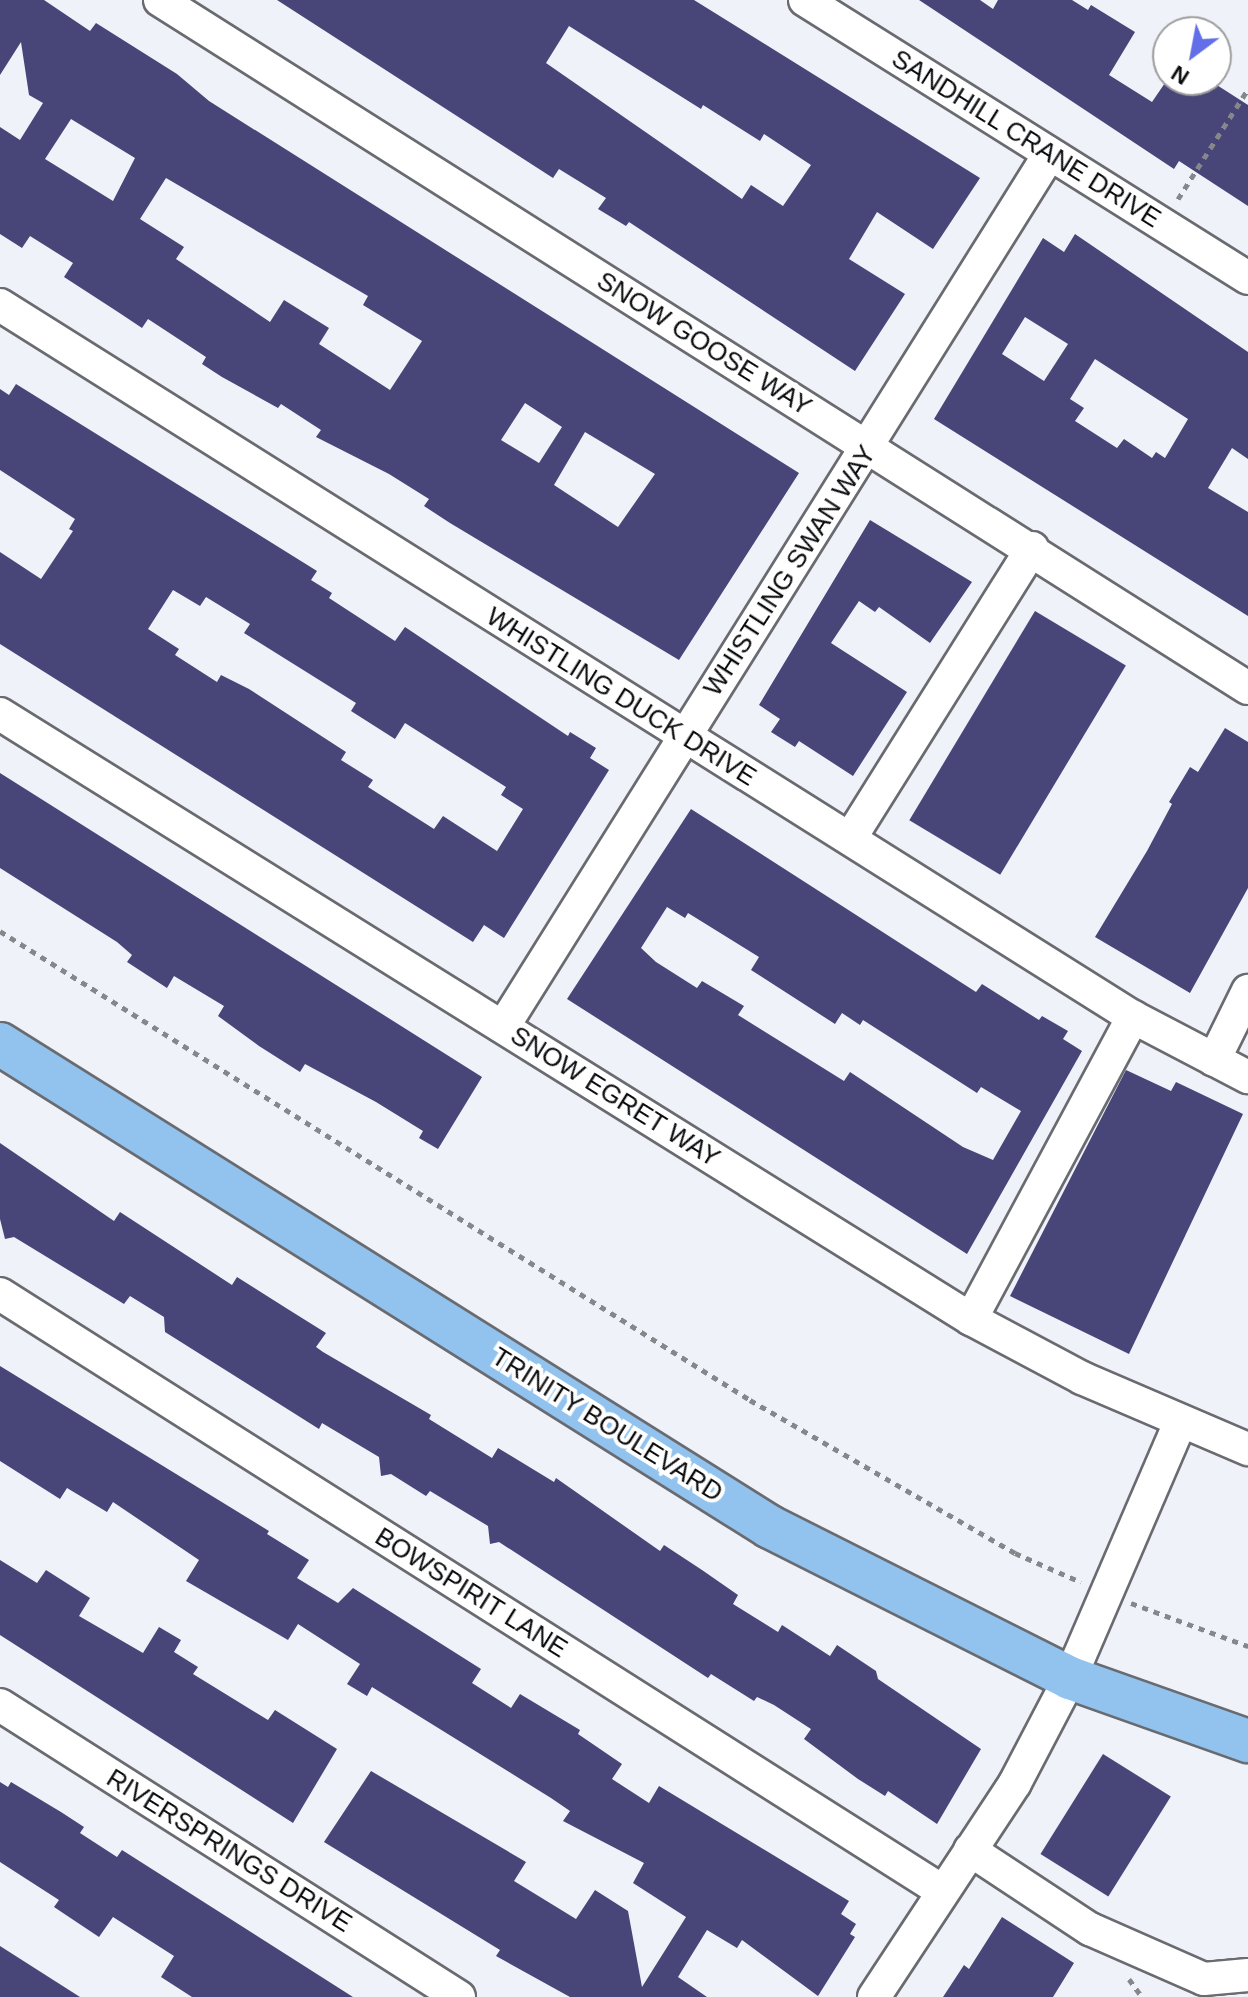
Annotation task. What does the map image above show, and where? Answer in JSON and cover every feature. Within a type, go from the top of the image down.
[{"type":"main road","name":"TRINITY BOULEVARD","points":[[0,1044],[770,1527],[1070,1678],[1248,1741]]},
{"type":"street","name":"SNOW GOOSE WAY","points":[[160,0],[1032,548],[1248,688]]},
{"type":"street","name":"SANDHILL CRANE DRIVE","points":[[805,0],[1248,278]]},
{"type":"street","name":"WHISTLING SWAN WAY","points":[[503,1027],[869,448],[1049,155]]},
{"type":"street","name":"WHISTLING DUCK DRIVE","points":[[0,305],[684,738],[851,837],[1133,1017],[1248,1077]]},
{"type":"street","points":[[851,837],[1032,548]]},
{"type":"street","name":"SNOW EGRET WAY","points":[[0,714],[971,1319],[1082,1378],[1248,1449]]},
{"type":"street","points":[[1214,1060],[1248,991]]},
{"type":"street","points":[[971,1319],[1133,1017]]},
{"type":"street","name":"BOWSPIRIT LANE","points":[[0,1294],[942,1891]]},
{"type":"street","points":[[874,1997],[1015,1783],[1070,1678],[1180,1422]]},
{"type":"street","name":"RIVERSPRINGS DRIVE","points":[[0,1705],[459,1997]]},
{"type":"street","points":[[970,1850],[1090,1929],[1204,1979],[1248,1975]]},
{"type":"path","points":[[1177,200],[1248,89]]},
{"type":"path","points":[[0,931],[764,1408],[1015,1553],[1106,1594],[1248,1646]]},
{"type":"building","points":[[0,0],[44,0],[90,31],[96,23],[177,74],[209,101],[799,473],[679,660],[450,523],[424,506],[429,499],[389,474],[316,437],[321,430],[281,404],[278,408],[222,377],[202,364],[206,357],[148,319],[142,328],[64,277],[73,263],[30,236],[22,248],[0,234],[0,127],[20,140],[43,103],[29,95],[21,42],[0,75]],"holes":[[[71,119],[135,158],[113,201],[45,159]],[[166,178],[368,296],[363,305],[422,341],[390,390],[319,344],[329,328],[284,300],[270,322],[176,259],[184,247],[140,219]],[[525,403],[562,427],[539,463],[501,440]],[[585,432],[655,474],[618,527],[554,485]]]},
{"type":"building","points":[[277,0],[694,0],[980,178],[933,249],[877,212],[849,259],[905,294],[855,371],[629,222],[626,226],[598,209],[606,198],[559,169],[553,178]],"holes":[[[569,26],[701,109],[703,105],[760,141],[764,134],[811,165],[783,206],[751,185],[742,199],[546,63]]]},
{"type":"building","points":[[919,0],[980,0],[993,9],[998,0],[1072,0],[1088,10],[1091,5],[1135,32],[1109,75],[1152,102],[1156,96],[1232,95],[1248,105],[1248,206],[1179,161],[1174,169]]},
{"type":"building","points":[[1075,234],[1248,352],[1248,459],[1232,448],[1208,488],[1248,512],[1248,616],[934,419],[1043,238],[1064,252]],"holes":[[[1025,317],[1068,344],[1044,381],[1002,354]],[[1095,359],[1188,419],[1165,458],[1156,452],[1152,458],[1124,439],[1117,448],[1075,421],[1084,408],[1070,399]]]},
{"type":"building","points":[[16,384],[317,571],[311,580],[332,593],[329,598],[395,641],[405,627],[568,736],[570,732],[596,748],[590,758],[609,770],[504,938],[484,925],[473,942],[0,644],[0,552],[41,579],[73,531],[69,529],[75,519],[0,470],[0,389],[9,395]],"holes":[[[173,590],[200,606],[206,597],[250,624],[244,633],[356,703],[351,711],[395,739],[405,723],[506,787],[501,795],[523,809],[497,851],[443,816],[434,829],[368,787],[373,780],[341,760],[346,752],[249,689],[221,675],[217,682],[175,655],[179,649],[148,629]]]},
{"type":"building","points":[[870,520],[972,582],[930,643],[879,607],[875,612],[859,601],[831,643],[907,692],[853,776],[799,741],[795,747],[771,732],[780,719],[759,705]]},
{"type":"building","points":[[1035,611],[1126,666],[1000,875],[909,820]]},
{"type":"building","points":[[1225,728],[1248,742],[1248,888],[1190,993],[1095,937],[1147,851],[1172,804],[1169,802],[1190,767],[1198,772]]},
{"type":"building","points":[[0,773],[482,1077],[438,1149],[419,1138],[423,1131],[376,1102],[305,1064],[300,1072],[259,1046],[218,1016],[224,1006],[174,976],[167,988],[127,962],[132,955],[117,942],[0,868]]},
{"type":"building","points":[[691,809],[976,992],[982,984],[1039,1020],[1042,1016],[1068,1031],[1063,1039],[1082,1051],[967,1254],[567,999]],"holes":[[[667,907],[685,918],[688,913],[759,957],[751,970],[835,1024],[842,1013],[860,1025],[863,1020],[977,1093],[981,1087],[1021,1111],[993,1160],[963,1147],[850,1072],[844,1081],[738,1015],[744,1006],[702,981],[697,988],[656,962],[641,948]]]},
{"type":"building","points":[[1126,1070],[1171,1091],[1176,1082],[1243,1114],[1129,1354],[1010,1296]]},
{"type":"building","points":[[0,1143],[114,1221],[120,1212],[232,1285],[237,1277],[326,1333],[316,1347],[431,1415],[429,1419],[492,1458],[498,1448],[554,1482],[556,1478],[660,1551],[664,1545],[738,1595],[733,1604],[778,1632],[782,1625],[830,1656],[837,1645],[876,1671],[878,1679],[981,1749],[937,1824],[888,1791],[885,1796],[858,1779],[804,1739],[811,1729],[774,1705],[757,1697],[754,1701],[711,1674],[708,1678],[499,1542],[490,1544],[488,1526],[430,1491],[426,1496],[391,1474],[381,1476],[379,1457],[322,1423],[319,1429],[165,1332],[164,1317],[130,1296],[124,1304],[14,1237],[5,1239],[0,1219]]},
{"type":"building","points":[[0,1366],[269,1531],[267,1534],[309,1560],[297,1578],[338,1603],[353,1588],[481,1669],[472,1683],[511,1708],[520,1694],[580,1730],[578,1734],[622,1764],[612,1779],[649,1803],[659,1786],[849,1901],[841,1914],[856,1924],[850,1934],[855,1937],[818,1996],[742,1940],[737,1948],[707,1930],[678,1977],[707,1997],[570,1997],[496,1956],[500,1950],[324,1842],[371,1771],[526,1862],[514,1881],[576,1919],[595,1890],[628,1911],[642,1987],[686,1917],[633,1883],[644,1863],[563,1821],[570,1811],[372,1687],[367,1696],[347,1684],[360,1664],[298,1624],[288,1640],[186,1581],[199,1560],[113,1502],[107,1512],[67,1488],[60,1499],[0,1461]]},
{"type":"building","points":[[0,1560],[37,1583],[46,1570],[90,1598],[79,1616],[143,1653],[159,1627],[181,1640],[174,1652],[198,1667],[193,1674],[268,1720],[275,1710],[337,1749],[293,1823],[0,1635]]},
{"type":"building","points":[[1103,1754],[1171,1796],[1108,1896],[1040,1854]]},
{"type":"building","points":[[0,1782],[8,1787],[11,1782],[61,1812],[84,1827],[80,1833],[117,1857],[122,1850],[353,1997],[192,1997],[161,1977],[174,1956],[113,1917],[99,1937],[54,1907],[59,1900],[0,1862]]},
{"type":"building","points":[[1002,1917],[1074,1963],[1053,1997],[943,1997],[964,1965],[969,1969]]},
{"type":"building","points":[[0,1946],[80,1997],[0,1997]]}]
